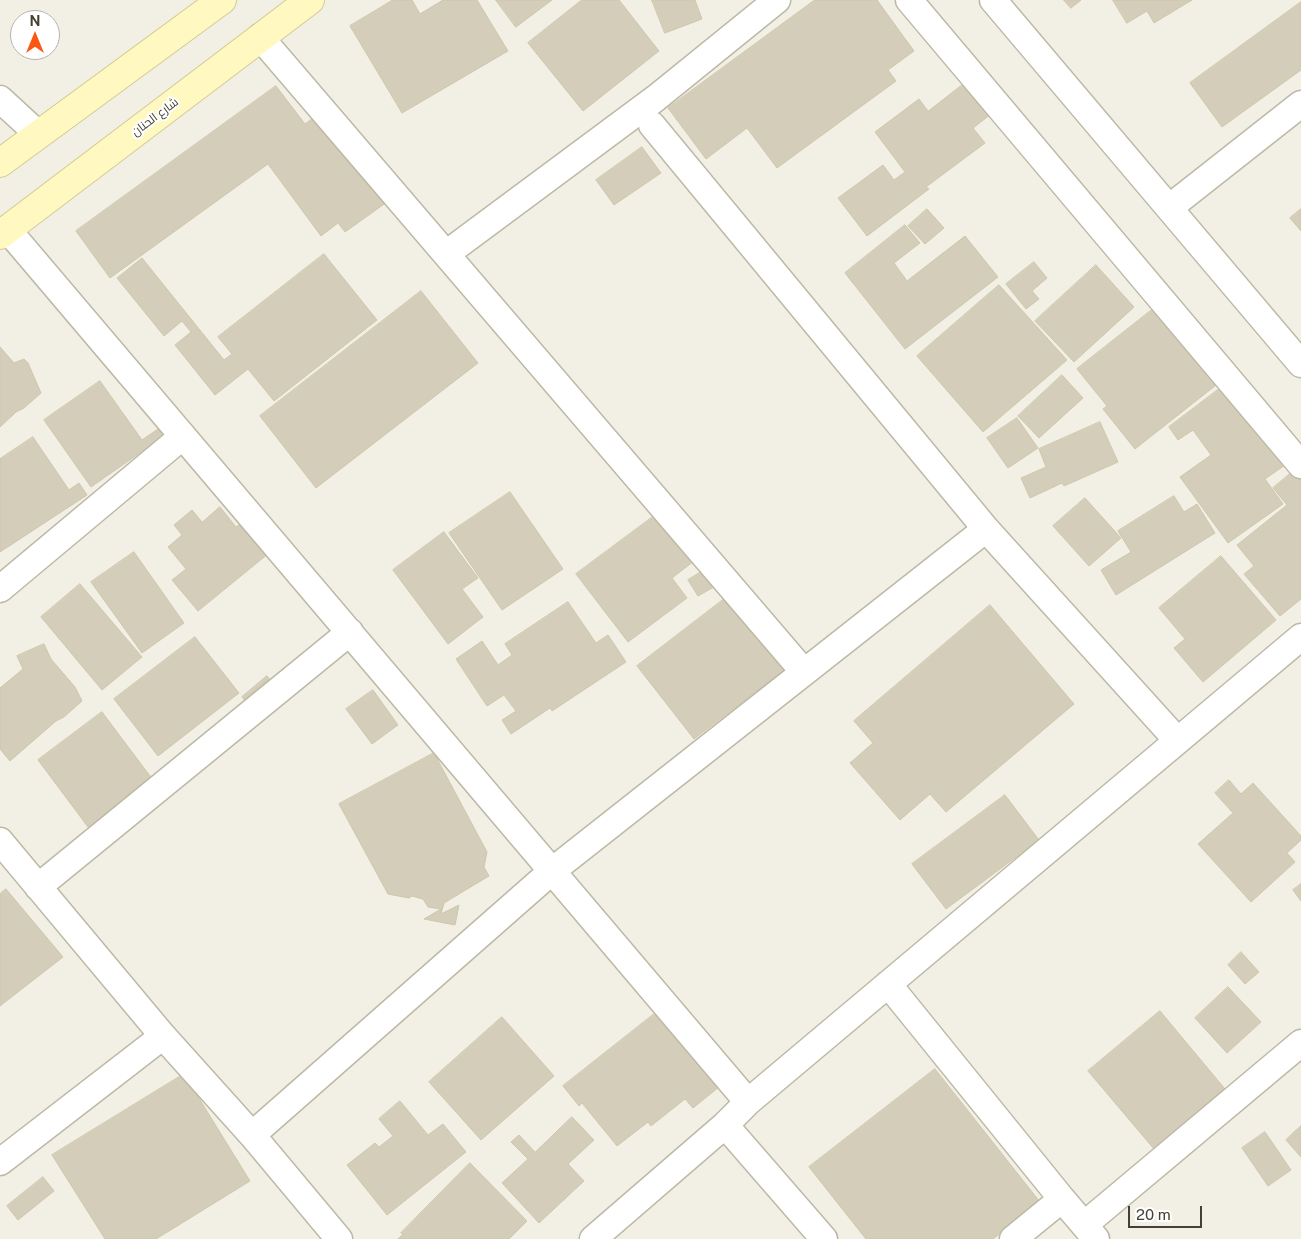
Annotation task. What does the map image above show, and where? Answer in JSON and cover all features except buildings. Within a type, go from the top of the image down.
[{"type":"street","points":[[0,163],[222,0]]},
{"type":"street","name":"شارع الحنان","points":[[4,232],[310,0]]},
{"type":"street","points":[[446,254],[656,98],[777,0]]},
{"type":"street","points":[[910,0],[1301,465]]},
{"type":"street","points":[[993,0],[1301,364]]},
{"type":"street","points":[[260,37],[804,672]]},
{"type":"street","points":[[0,99],[38,134]]},
{"type":"street","points":[[1169,208],[1301,104]]},
{"type":"street","points":[[652,125],[986,528],[1177,740]]},
{"type":"street","points":[[4,232],[183,436],[748,1102]]},
{"type":"street","points":[[0,589],[183,436]]},
{"type":"street","points":[[252,1135],[552,871],[986,528]]},
{"type":"street","points":[[38,887],[350,632]]},
{"type":"street","points":[[593,1239],[725,1125],[748,1102],[1301,637]]},
{"type":"street","points":[[0,840],[163,1036],[252,1135],[339,1239]]},
{"type":"street","points":[[888,984],[1090,1232],[1301,1043]]},
{"type":"street","points":[[0,1162],[163,1036]]},
{"type":"street","points":[[725,1125],[824,1239]]},
{"type":"street","points":[[1013,1239],[1062,1199]]}]
